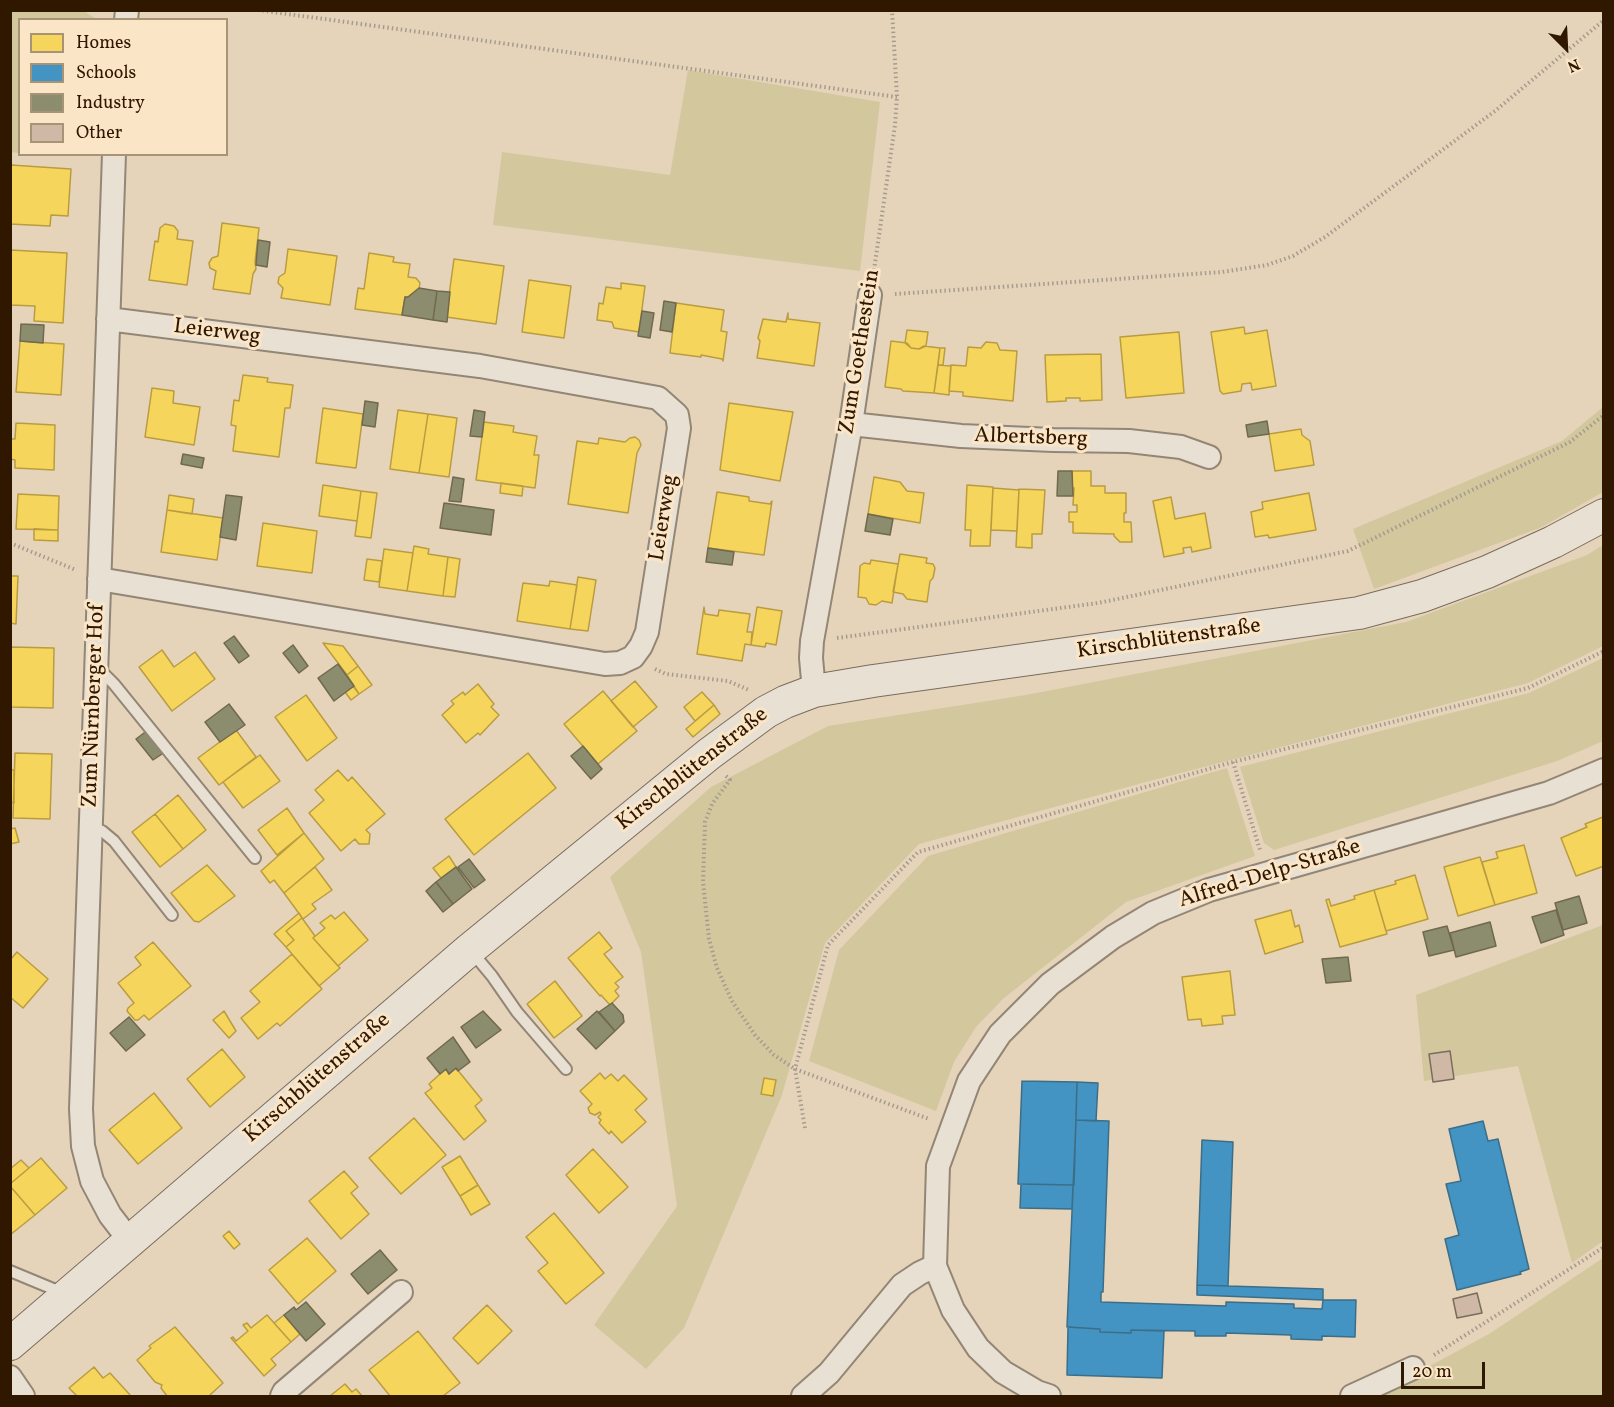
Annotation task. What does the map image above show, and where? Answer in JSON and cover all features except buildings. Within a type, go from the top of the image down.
[{"type":"main road","name":"Kirschblütenstraße","points":[[10,1344],[469,950],[709,754],[766,712],[785,702],[814,691],[1359,613],[1422,596],[1487,572],[1553,542],[1604,515]]},
{"type":"street","name":"Zum Nürnberger Hof","points":[[114,157],[81,1109],[84,1146],[92,1181],[110,1215],[130,1241]]},
{"type":"street","name":"Zum Goethestein","points":[[814,691],[812,641],[851,424],[870,295]]},
{"type":"street","name":"Leierweg","points":[[108,319],[480,366],[658,398],[677,415],[679,428],[647,632],[633,657]]},
{"type":"street","name":"Albertsberg","points":[[851,424],[961,436],[1129,441],[1181,447],[1209,458]]},
{"type":"street","points":[[99,579],[604,664],[620,663],[633,657]]},
{"type":"street","name":"Alfred-Delp-Straße","points":[[1049,1396],[1037,1392],[1004,1372],[978,1348],[953,1310],[935,1266],[938,1166],[969,1081],[1000,1034],[1050,984],[1113,937],[1153,913],[1209,890],[1266,872],[1549,793],[1604,770]]},
{"type":"street","points":[[803,1396],[829,1373],[902,1285],[935,1266]]},
{"type":"street","points":[[282,1396],[401,1292]]},
{"type":"street","points":[[1352,1396],[1413,1368]]},
{"type":"street","points":[[10,1377],[23,1396]]},
{"type":"lane","points":[[96,666],[114,684],[255,858]]},
{"type":"lane","points":[[91,825],[114,842],[172,915]]},
{"type":"lane","points":[[469,950],[492,976],[517,1012],[566,1069]]},
{"type":"lane","points":[[10,1271],[69,1295]]},
{"type":"path","points":[[258,10],[897,97]]},
{"type":"path","name":"Zum Goethestein","points":[[870,295],[895,125],[897,97],[892,10]]},
{"type":"path","points":[[870,295],[1222,272],[1267,265],[1293,255],[1325,237],[1495,111],[1604,20]]},
{"type":"path","points":[[812,641],[1098,603],[1348,551],[1570,442],[1604,415]]},
{"type":"path","points":[[10,543],[99,579]]},
{"type":"path","points":[[805,1128],[795,1069],[828,945],[918,852],[1233,762],[1528,688],[1604,651]]},
{"type":"path","points":[[633,657],[666,674],[728,681],[748,689],[766,712]]},
{"type":"path","points":[[709,754],[730,780],[712,804],[705,822],[703,882],[709,939],[717,968],[732,1001],[755,1035],[774,1055],[795,1069],[951,1127]]},
{"type":"path","points":[[1233,762],[1266,872]]},
{"type":"path","points":[[1413,1368],[1604,1247]]},
{"type":"shaded area","points":[[10,11],[84,11],[94,18],[18,18],[18,153],[11,152]]},
{"type":"shaded area","points":[[688,70],[880,102],[860,271],[493,225],[502,152],[670,175]]},
{"type":"shaded area","points":[[1603,407],[1603,492],[1542,527],[1374,589],[1353,529],[1562,441]]},
{"type":"shaded area","points":[[1603,545],[1603,646],[1528,683],[1146,782],[919,844],[825,943],[782,1095],[684,1328],[646,1369],[594,1325],[677,1206],[641,952],[610,877],[711,787],[828,726],[1026,695],[1406,622],[1587,555]]},
{"type":"shaded area","points":[[1603,658],[1603,741],[1557,761],[1274,850],[1264,843],[1240,767],[1529,693]]},
{"type":"shaded area","points":[[1227,768],[1255,856],[1126,902],[1004,998],[976,1027],[954,1062],[936,1111],[809,1061],[839,950],[928,856]]},
{"type":"shaded area","points":[[1603,925],[1603,1241],[1572,1263],[1518,1066],[1424,1081],[1416,995]]},
{"type":"shaded area","points":[[1603,1258],[1603,1396],[1374,1396],[1489,1334]]}]
